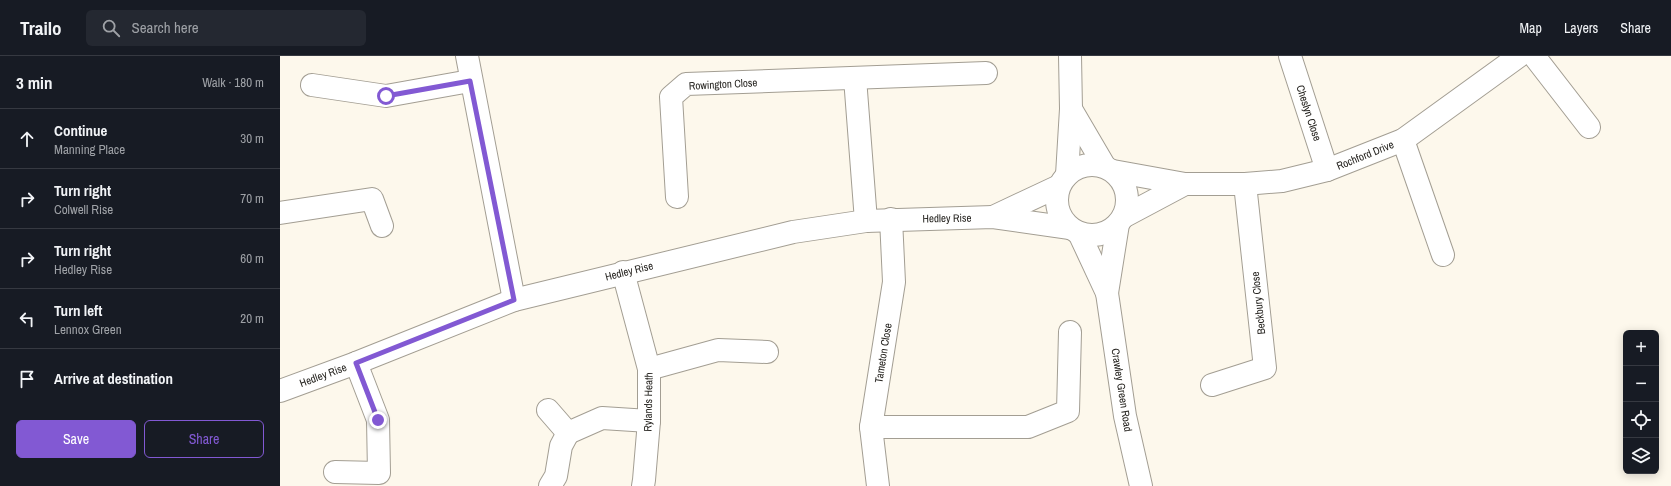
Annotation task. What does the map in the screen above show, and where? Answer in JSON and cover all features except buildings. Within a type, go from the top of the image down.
[{"type":"street","points":[[466,56],[514,300]]},
{"type":"street","points":[[1070,56],[1072,109],[1063,181],[1057,198],[1058,209],[1063,219],[1074,230],[1095,235],[1111,230],[1120,220],[1127,207],[1127,197],[1125,187],[1120,178],[1109,169],[1072,109]]},
{"type":"street","name":"Cheslyn Close","points":[[1290,56],[1327,170]]},
{"type":"street","points":[[1522,56],[1589,127]]},
{"type":"street","name":"Rochford Drive","points":[[1109,169],[1185,184],[1245,184],[1282,181],[1327,170],[1403,140],[1522,56]]},
{"type":"street","name":"Rowington Close","points":[[677,197],[671,97],[686,84],[986,73]]},
{"type":"street","points":[[855,78],[866,221]]},
{"type":"street","points":[[312,85],[386,96],[470,81]]},
{"type":"street","points":[[1403,140],[1443,255]]},
{"type":"street","points":[[1063,181],[1075,169],[1085,165],[1095,164],[1109,169]]},
{"type":"street","name":"Hedley Rise","points":[[993,217],[1063,181]]},
{"type":"street","name":"Rochford Drive","points":[[1120,220],[1185,184]]},
{"type":"street","name":"Beckbury Close","points":[[1212,385],[1265,368],[1245,184]]},
{"type":"street","points":[[280,213],[372,198],[382,226]]},
{"type":"street","name":"Hedley Rise","points":[[280,391],[356,363],[514,300],[623,272],[793,232],[866,221],[891,219],[993,217],[1074,230]]},
{"type":"street","name":"Tameton Close","points":[[878,486],[871,427],[894,282],[891,219]]},
{"type":"street","name":"Crawley Green Road","points":[[1120,220],[1107,293],[1125,416],[1141,486]]},
{"type":"street","name":"Crawley Green Road","points":[[1074,230],[1107,293]]},
{"type":"street","name":"Rylands Heath","points":[[623,272],[649,369],[649,421],[643,486]]},
{"type":"street","points":[[871,427],[1028,427],[1068,411],[1070,332]]},
{"type":"street","points":[[649,369],[718,350],[766,352]]},
{"type":"street","points":[[335,472],[378,473],[378,420],[356,363]]},
{"type":"street","points":[[548,410],[568,433]]},
{"type":"street","points":[[550,486],[556,476],[561,446],[568,433],[602,418],[649,421]]},
{"type":"route","points":[[378,420],[356,363],[514,300],[470,81],[386,96]]}]
